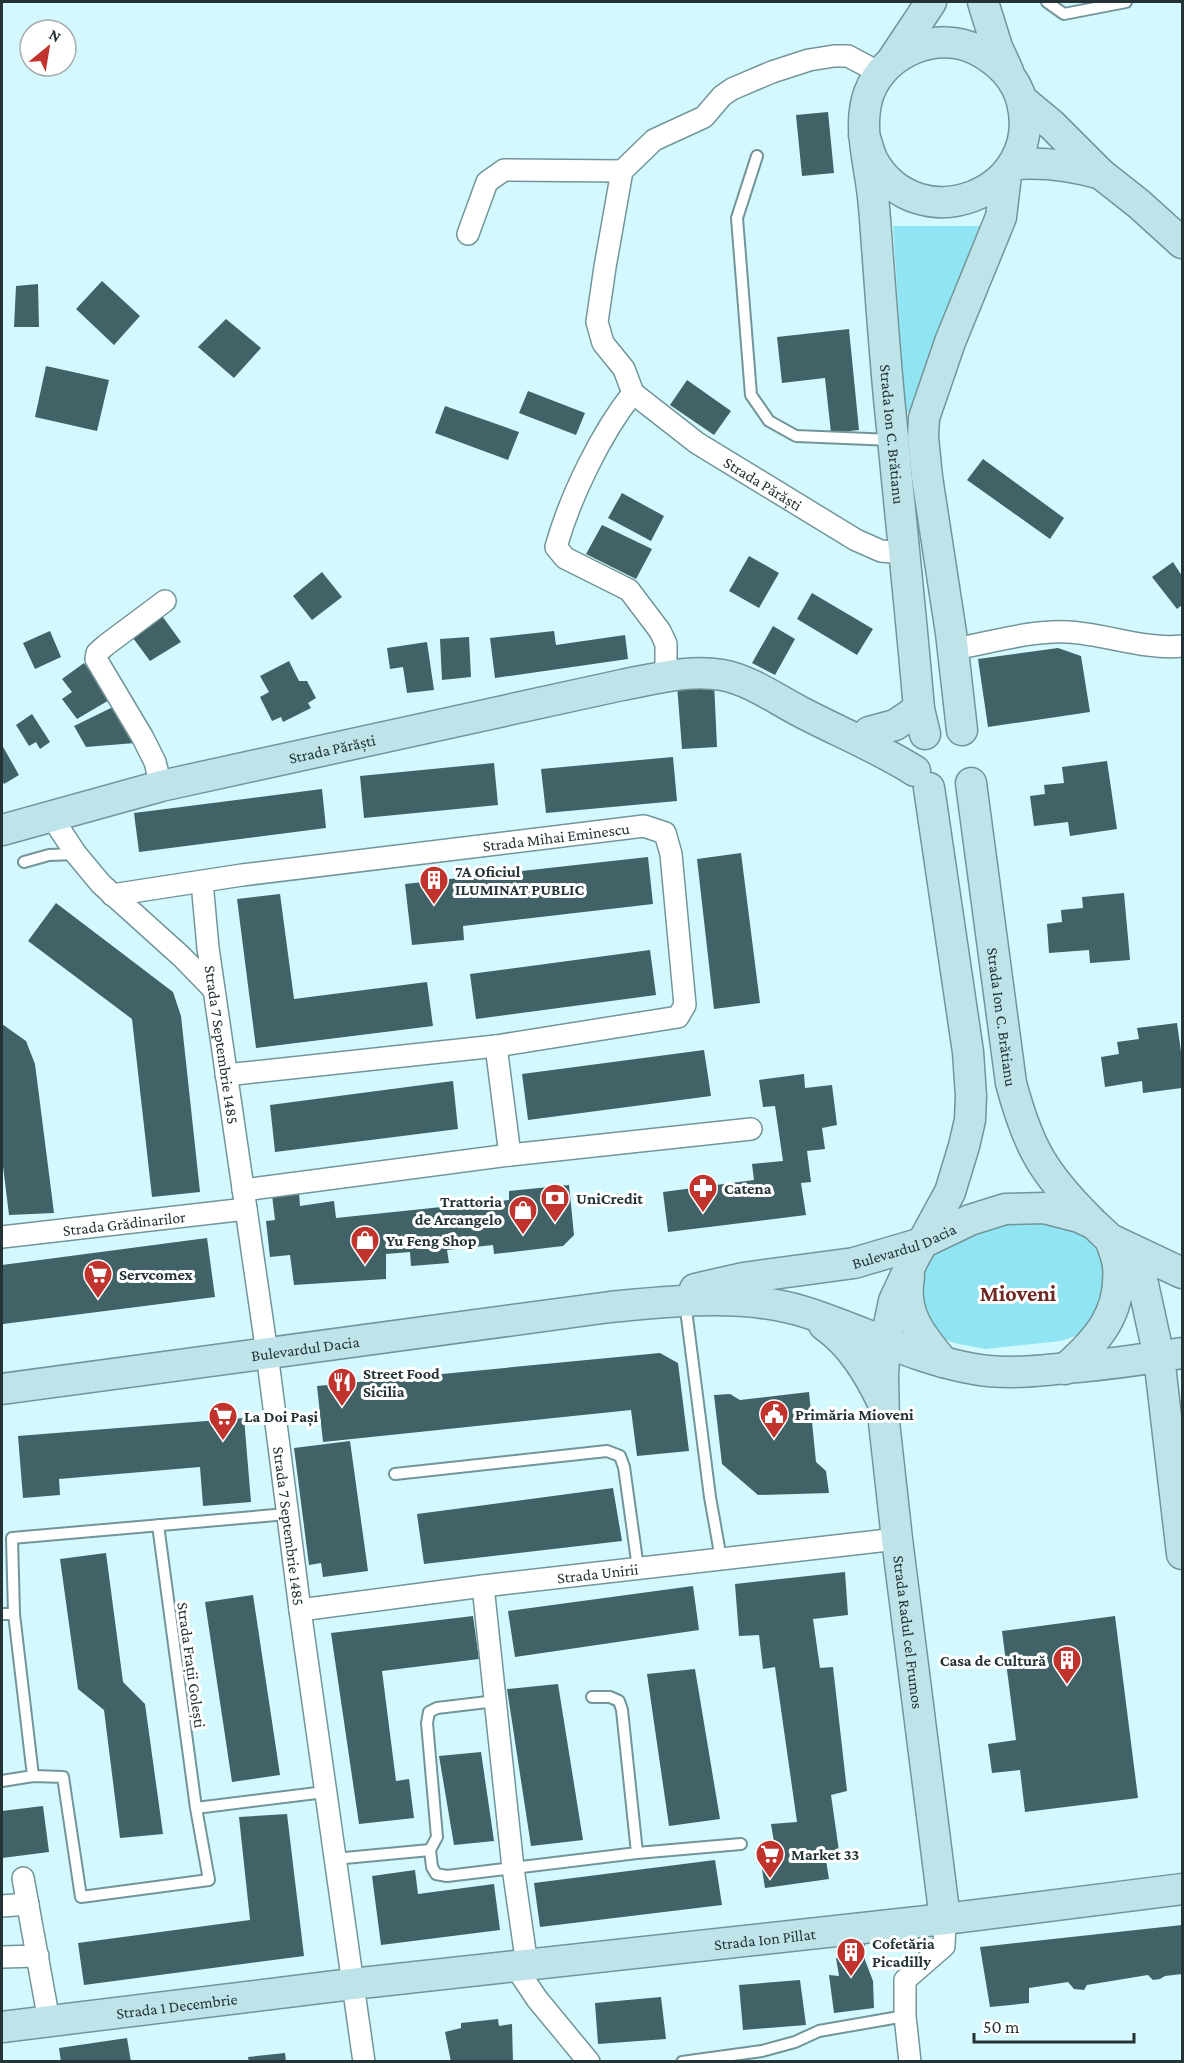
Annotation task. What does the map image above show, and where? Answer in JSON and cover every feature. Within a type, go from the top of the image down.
[{"type":"main road","points":[[932,2],[869,92],[864,113],[864,135],[873,160],[888,181],[910,196],[935,202],[961,201],[986,192],[1010,169],[1022,143],[1025,122],[1017,90],[997,47],[983,2]]},
{"type":"main road","points":[[885,68],[913,48],[940,42],[968,46],[993,58],[1017,90],[1101,174],[1182,243]]},
{"type":"main road","name":"Strada Ion C. Brătianu","points":[[864,135],[873,193],[893,440],[921,728]]},
{"type":"main road","points":[[1010,169],[1057,164],[1101,174]]},
{"type":"main road","name":"Strada Ion C. Brătianu","points":[[1010,169],[1001,217],[932,390],[924,418],[923,437],[953,649],[973,756],[1011,1083],[1019,1112],[1035,1153],[1050,1176],[1065,1195],[1113,1239]]},
{"type":"main road","points":[[893,440],[923,437]]},
{"type":"main road","name":"Strada Părăști","points":[[2,830],[161,786],[666,676],[698,673],[723,675],[746,683],[858,733],[922,780]]},
{"type":"main road","points":[[858,733],[895,724],[921,728],[951,727],[973,756],[960,791],[948,794],[922,780]]},
{"type":"main road","points":[[921,728],[914,754],[922,780],[968,1053],[971,1096],[970,1120],[950,1192],[917,1251],[908,1282],[909,1309],[917,1330],[943,1362]]},
{"type":"main road","name":"Bulevardul Dacia","points":[[610,1307],[743,1278],[854,1263],[917,1251],[970,1220],[1005,1209],[1044,1208],[1079,1217],[1113,1239],[1182,1273]]},
{"type":"main road","points":[[1113,1239],[1171,1355],[1182,1554]]},
{"type":"main road","points":[[1065,1369],[1098,1339],[1112,1313],[1118,1286],[1118,1264],[1113,1239]]},
{"type":"main road","name":"Strada Radul cel Frumos","points":[[917,1251],[894,1301],[885,1343],[883,1402],[897,1539],[945,1919]]},
{"type":"main road","name":"Bulevardul Dacia","points":[[2,1389],[610,1307],[685,1302],[743,1301],[804,1312],[885,1343],[975,1370],[1015,1372],[1065,1369],[1171,1355]]},
{"type":"main road","points":[[804,1312],[830,1329],[851,1350],[869,1375],[883,1402]]},
{"type":"main road","name":"Strada Ion Pillat","points":[[352,1984],[945,1919],[1182,1889]]},
{"type":"main road","name":"Strada 1 Decembrie","points":[[2,2027],[352,1984]]},
{"type":"street","points":[[468,234],[487,182],[504,170],[622,171],[654,140],[704,117],[722,96],[732,89],[772,72],[809,60],[841,56],[848,56],[885,68]]},
{"type":"street","name":"Strada Părăști","points":[[622,171],[597,322],[603,343],[624,369],[633,393],[697,443],[856,540],[881,551],[904,553]]},
{"type":"street","points":[[633,393],[621,408],[594,456],[563,522],[556,547],[565,558],[629,590],[660,631],[666,644],[666,676]]},
{"type":"street","points":[[161,786],[155,762],[143,738],[96,659],[97,653],[106,645],[165,601]]},
{"type":"street","points":[[953,649],[1036,634],[1066,632],[1104,635],[1138,644],[1182,646]]},
{"type":"street","points":[[51,816],[76,854],[112,895],[175,951],[214,990]]},
{"type":"street","name":"Strada Mihai Eminescu","points":[[112,895],[253,874],[644,826],[665,834],[671,854],[685,1005],[678,1017],[496,1046]]},
{"type":"street","name":"Strada 7 Septembrie 1485","points":[[202,882],[208,948],[267,1353],[334,1859],[364,2061]]},
{"type":"street","points":[[226,1075],[496,1046],[510,1155]]},
{"type":"street","points":[[245,1200],[510,1155],[751,1129]]},
{"type":"street","name":"Strada Grădinarilor","points":[[2,1237],[245,1200]]},
{"type":"street","name":"Strada Unirii","points":[[300,1610],[483,1586],[897,1539]]},
{"type":"street","points":[[483,1586],[521,1966],[537,2000],[589,2061]]},
{"type":"street","points":[[23,1878],[48,2022]]},
{"type":"street","points":[[2,1906],[28,1904]]},
{"type":"street","points":[[910,2061],[905,2016],[905,1980],[944,1946],[945,1919]]},
{"type":"street","points":[[2,1957],[38,1956]]},
{"type":"lane","points":[[1047,2],[1064,14],[1126,2]]},
{"type":"lane","points":[[757,156],[737,218],[751,395],[769,421],[796,436],[893,440]]},
{"type":"lane","points":[[24,862],[49,855],[76,854]]},
{"type":"lane","points":[[685,1302],[710,1497],[721,1559]]},
{"type":"lane","points":[[395,1474],[607,1450],[620,1456],[624,1467],[638,1568]]},
{"type":"lane","points":[[33,1776],[14,1614],[12,1538],[287,1514]]},
{"type":"lane","name":"Strada Frații Golești","points":[[2,1781],[33,1776],[63,1777],[81,1897],[209,1880],[196,1808],[158,1525]]},
{"type":"lane","points":[[2,1614],[14,1614]]},
{"type":"lane","points":[[592,1697],[610,1697],[620,1701],[638,1853]]},
{"type":"lane","points":[[496,1701],[436,1708],[429,1712],[427,1723],[437,1837],[430,1850],[432,1867],[436,1874],[447,1876],[638,1853],[741,1844]]},
{"type":"lane","points":[[196,1808],[325,1792]]},
{"type":"lane","points":[[334,1859],[430,1850]]},
{"type":"lane","points":[[682,2061],[762,2050],[795,2042],[819,2031],[905,2016]]},
{"type":"shaded area","points":[[893,226],[986,226],[913,412],[905,412]]},
{"type":"shaded area","points":[[1035,1218],[1083,1232],[1096,1246],[1105,1262],[1107,1296],[1090,1325],[1076,1336],[1061,1341],[985,1349],[954,1343],[942,1338],[929,1322],[922,1306],[921,1274],[933,1252],[974,1228]]},
{"type":"building","points":[[828,112],[834,173],[802,176],[796,115]]},
{"type":"building","points":[[102,281],[140,316],[114,345],[76,309]]},
{"type":"building","points":[[38,284],[39,327],[14,327],[16,286]]},
{"type":"building","points":[[226,319],[261,348],[234,378],[198,347]]},
{"type":"building","points":[[849,329],[859,430],[831,433],[825,378],[782,383],[777,337]]},
{"type":"building","points":[[46,366],[109,380],[97,431],[35,417]]},
{"type":"building","points":[[687,380],[731,411],[714,435],[670,405]]},
{"type":"building","points":[[528,391],[585,413],[576,435],[519,413]]},
{"type":"building","points":[[445,406],[519,432],[508,460],[435,433]]},
{"type":"building","points":[[983,459],[1064,518],[1050,539],[967,480]]},
{"type":"building","points":[[622,493],[664,516],[651,541],[608,518]]},
{"type":"building","points":[[602,525],[652,549],[636,579],[586,554]]},
{"type":"building","points":[[749,556],[779,573],[759,608],[729,591]]},
{"type":"building","points":[[1173,562],[1182,576],[1182,605],[1177,609],[1152,577]]},
{"type":"building","points":[[322,572],[342,597],[312,620],[293,596]]},
{"type":"building","points":[[812,593],[873,629],[857,655],[797,619]]},
{"type":"building","points":[[160,613],[181,642],[150,661],[130,634]]},
{"type":"building","points":[[773,626],[795,639],[775,675],[752,663]]},
{"type":"building","points":[[50,631],[61,657],[35,669],[23,643]]},
{"type":"building","points":[[554,631],[556,645],[625,635],[628,659],[495,678],[490,638]]},
{"type":"building","points":[[469,637],[471,677],[442,680],[440,639]]},
{"type":"building","points":[[427,642],[434,690],[407,693],[403,667],[390,669],[387,648]]},
{"type":"building","points":[[1058,648],[1081,656],[1090,712],[988,727],[978,659]]},
{"type":"building","points":[[289,661],[299,681],[307,681],[316,698],[308,703],[311,708],[283,722],[281,717],[272,721],[260,697],[269,692],[260,676]]},
{"type":"building","points":[[84,663],[111,699],[77,719],[62,699],[72,692],[62,679]]},
{"type":"building","points":[[714,682],[717,747],[682,749],[677,685]]},
{"type":"building","points":[[115,706],[135,743],[86,747],[74,726]]},
{"type":"building","points":[[32,714],[50,742],[40,749],[36,742],[29,746],[16,725]]},
{"type":"building","points":[[2,745],[19,775],[4,784],[2,780]]},
{"type":"building","points":[[673,757],[677,801],[546,813],[541,769]]},
{"type":"building","points":[[1107,761],[1117,829],[1070,836],[1068,822],[1034,826],[1030,796],[1045,794],[1044,785],[1064,783],[1062,767]]},
{"type":"building","points":[[494,763],[498,805],[364,818],[360,776]]},
{"type":"building","points":[[322,789],[326,828],[139,852],[134,813]]},
{"type":"building","points":[[741,853],[760,1003],[714,1009],[697,859]]},
{"type":"building","points":[[648,857],[653,904],[463,926],[464,940],[412,945],[405,884]]},
{"type":"building","points":[[1124,893],[1130,960],[1090,963],[1089,950],[1049,953],[1047,924],[1062,922],[1061,910],[1083,908],[1082,897]]},
{"type":"building","points":[[280,894],[294,999],[427,982],[433,1026],[256,1048],[237,899]]},
{"type":"building","points":[[56,903],[173,992],[181,1016],[200,1192],[152,1197],[132,1019],[28,941]]},
{"type":"building","points":[[650,950],[656,995],[476,1019],[470,974]]},
{"type":"building","points":[[1177,1023],[1182,1059],[1182,1088],[1143,1093],[1142,1081],[1105,1087],[1101,1057],[1119,1054],[1117,1042],[1139,1039],[1137,1028]]},
{"type":"building","points":[[2,1024],[26,1041],[35,1064],[54,1213],[9,1215],[2,1158]]},
{"type":"building","points":[[704,1050],[711,1096],[528,1120],[522,1074]]},
{"type":"building","points":[[804,1074],[805,1088],[832,1085],[837,1125],[822,1128],[825,1149],[807,1151],[811,1182],[801,1183],[806,1215],[668,1232],[663,1192],[754,1180],[752,1164],[783,1161],[775,1106],[763,1107],[759,1080]]},
{"type":"building","points":[[453,1081],[458,1129],[275,1152],[270,1105]]},
{"type":"building","points":[[569,1185],[574,1235],[563,1246],[494,1254],[493,1245],[447,1250],[449,1263],[411,1266],[410,1252],[386,1254],[386,1279],[294,1285],[290,1255],[270,1257],[266,1221],[275,1220],[272,1195],[299,1192],[300,1206],[334,1201],[336,1218],[509,1200],[509,1191]]},
{"type":"building","points":[[207,1238],[215,1297],[3,1324],[2,1265]]},
{"type":"building","points":[[660,1353],[678,1363],[689,1451],[637,1456],[631,1410],[323,1442],[317,1386]]},
{"type":"building","points":[[809,1392],[816,1462],[826,1471],[829,1493],[758,1495],[722,1464],[714,1395],[730,1394],[740,1400]]},
{"type":"building","points":[[244,1418],[251,1502],[203,1506],[200,1467],[59,1479],[60,1495],[23,1498],[18,1436]]},
{"type":"building","points":[[350,1441],[368,1571],[323,1577],[321,1563],[309,1565],[294,1448]]},
{"type":"building","points":[[613,1488],[622,1541],[424,1564],[417,1514]]},
{"type":"building","points":[[106,1553],[123,1682],[145,1704],[163,1834],[120,1838],[104,1710],[78,1689],[60,1559]]},
{"type":"building","points":[[845,1572],[848,1615],[813,1619],[820,1668],[833,1667],[847,1791],[831,1795],[839,1851],[825,1854],[829,1879],[765,1888],[758,1845],[774,1842],[771,1824],[797,1822],[775,1667],[763,1669],[759,1635],[739,1636],[735,1584]]},
{"type":"building","points":[[693,1586],[699,1630],[515,1657],[508,1611]]},
{"type":"building","points":[[253,1595],[280,1775],[232,1782],[205,1602]]},
{"type":"building","points":[[473,1616],[479,1659],[382,1671],[396,1781],[409,1779],[414,1818],[359,1824],[331,1633]]},
{"type":"building","name":"Casa de Cultură","points":[[1115,1616],[1138,1798],[1025,1812],[1020,1770],[992,1773],[988,1744],[1016,1740],[1002,1631]]},
{"type":"building","points":[[695,1669],[720,1819],[669,1826],[647,1674]]},
{"type":"building","points":[[558,1684],[583,1840],[531,1846],[507,1689]]},
{"type":"building","points":[[481,1752],[494,1841],[454,1845],[439,1756]]},
{"type":"building","points":[[43,1806],[49,1852],[2,1858],[2,1811]]},
{"type":"building","points":[[287,1814],[304,1956],[84,1985],[78,1943],[250,1920],[239,1817]]},
{"type":"building","points":[[715,1860],[722,1905],[540,1927],[534,1883]]},
{"type":"building","points":[[415,1870],[418,1894],[494,1884],[500,1930],[381,1945],[372,1876]]},
{"type":"building","points":[[1182,1925],[1182,1974],[1153,1980],[1148,1975],[1087,1985],[1084,1990],[1074,1989],[1068,1982],[1029,1988],[1029,2003],[990,2007],[980,1947]]},
{"type":"building","name":"Cofetăria Picadilly","points":[[865,1942],[865,1960],[873,1981],[874,2008],[834,2013],[829,1975],[839,1976],[836,1958],[847,1958],[845,1944]]},
{"type":"building","points":[[800,1980],[806,2025],[743,2030],[739,1985]]},
{"type":"building","points":[[661,1997],[666,2039],[598,2044],[595,2003]]},
{"type":"building","points":[[498,2019],[499,2026],[512,2024],[513,2062],[451,2062],[445,2032],[461,2028],[461,2023]]},
{"type":"building","points":[[127,2038],[131,2062],[61,2062],[59,2048]]},
{"type":"building","points":[[285,2053],[286,2062],[249,2062],[248,2057]]},
{"type":"place","name":"7A Oficiul ILUMINAT PUBLIC","points":[[434,906]]},
{"type":"place","name":"Catena","points":[[703,1214]]},
{"type":"place","name":"UniCredit","points":[[555,1224]]},
{"type":"place","name":"Trattoria de Arcangelo","points":[[523,1236]]},
{"type":"place","name":"Yu Feng Shop","points":[[365,1266]]},
{"type":"place","name":"Servcomex","points":[[98,1300]]},
{"type":"place","name":"Street Food Sicilia","points":[[342,1408]]},
{"type":"place","name":"Primăria Mioveni","points":[[774,1440]]},
{"type":"place","name":"La Doi Pași","points":[[223,1442]]},
{"type":"place","name":"Casa de Cultură","points":[[1067,1686]]},
{"type":"place","name":"Market 33","points":[[770,1880]]},
{"type":"place","name":"Cofetăria Picadilly","points":[[851,1978]]},
{"type":"district","name":"Mioveni","points":[[1018,1293]]}]
